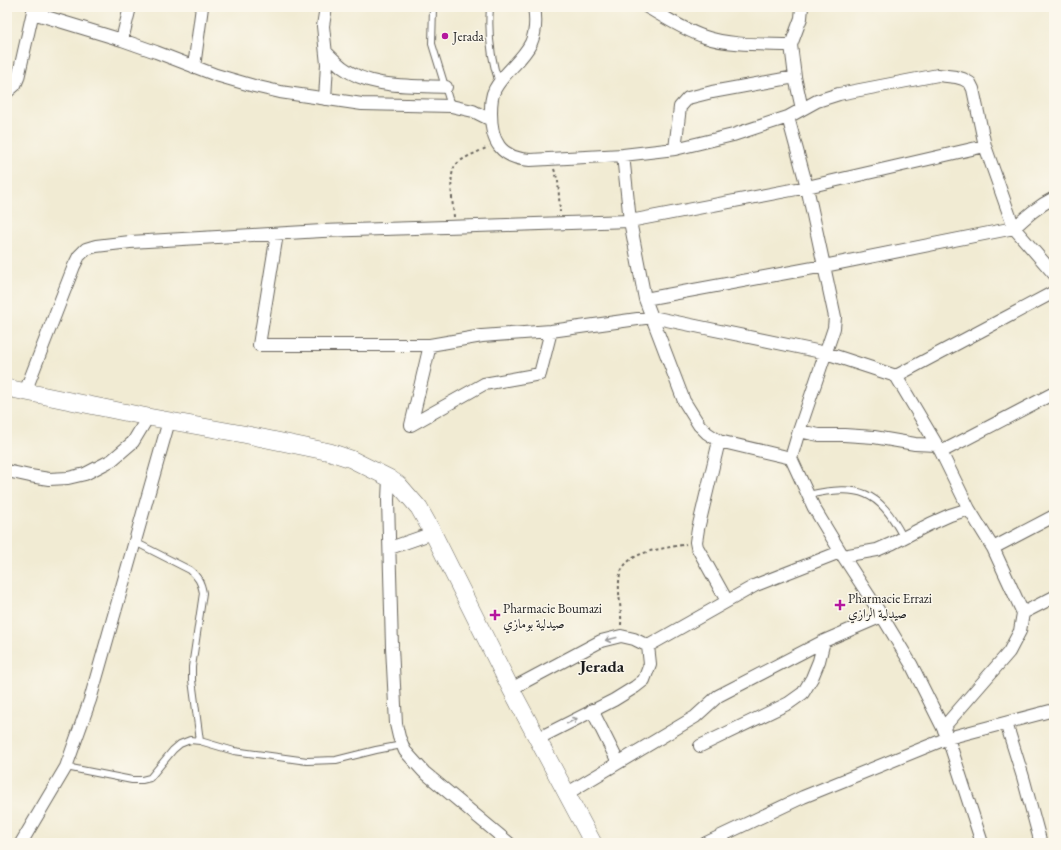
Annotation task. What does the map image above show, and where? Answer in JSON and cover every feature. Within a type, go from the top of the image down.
[{"type":"main road","points":[[7,388],[330,452],[351,458],[389,478],[406,491],[419,508],[433,533],[511,689],[593,843]]},
{"type":"street","points":[[122,40],[130,7]]},
{"type":"street","points":[[194,67],[202,7]]},
{"type":"street","points":[[326,7],[323,26],[326,52],[326,99]]},
{"type":"street","points":[[534,7],[535,28],[532,42],[523,55],[498,83],[494,90],[491,120],[494,138],[502,151],[515,157],[530,160],[623,155],[675,149],[733,136],[788,117],[817,101],[839,94],[938,75],[956,77],[970,83],[973,89],[985,146],[1014,228],[1054,274]]},
{"type":"street","points":[[647,7],[686,30],[706,38],[740,44],[791,45]]},
{"type":"street","points":[[802,7],[791,45],[795,77],[802,109]]},
{"type":"street","points":[[7,92],[15,85],[18,78],[33,10],[122,40],[216,75],[254,86],[280,92],[362,104],[451,106],[473,111],[491,120]]},
{"type":"street","points":[[326,52],[342,67],[369,80],[388,84],[446,87]]},
{"type":"street","points":[[675,149],[680,107],[688,98],[712,92],[795,77]]},
{"type":"street","points":[[788,117],[807,188],[835,317],[834,328],[798,431],[791,458],[814,508],[841,554],[882,616],[911,664],[946,733],[982,843]]},
{"type":"street","points":[[25,392],[74,266],[79,256],[86,249],[96,246],[130,242],[278,234],[630,221],[807,188],[985,146]]},
{"type":"street","points":[[623,155],[630,221],[645,299],[684,401],[699,425],[719,441],[791,458]]},
{"type":"street","points":[[645,299],[824,266],[1014,228],[1029,214],[1054,198]]},
{"type":"street","points":[[278,234],[259,344],[430,345],[482,336],[551,331],[652,317],[826,353],[896,376],[939,449],[969,509],[993,548],[1023,614],[1020,631],[1009,652],[946,733]]},
{"type":"street","points":[[896,376],[1054,292]]},
{"type":"street","points":[[430,345],[411,425],[484,384],[540,374],[551,331]]},
{"type":"street","points":[[798,431],[819,435],[874,437],[939,449],[1054,393]]},
{"type":"street","points":[[7,470],[49,479],[68,478],[85,474],[112,460],[133,442],[148,417]]},
{"type":"street","points":[[21,843],[66,767],[90,700],[169,421]]},
{"type":"street","points":[[719,441],[696,542],[727,601]]},
{"type":"street","points":[[389,478],[392,647],[396,716],[399,736],[405,751],[424,772],[509,843]]},
{"type":"street","points":[[648,646],[756,585],[841,554],[877,550],[943,518],[969,509]]},
{"type":"street","points":[[993,548],[1054,516]]},
{"type":"street","points":[[390,548],[433,533]]},
{"type":"street","points":[[1023,614],[1054,597]]},
{"type":"street","points":[[566,794],[695,717],[718,696],[824,641],[882,616]]},
{"type":"street","points":[[511,689],[601,641],[621,636],[634,639],[648,646]]},
{"type":"street","points":[[700,746],[789,703],[803,693],[812,678],[819,661],[824,641]]},
{"type":"street","points":[[537,739],[635,687],[644,680],[650,664],[648,646]]},
{"type":"street","points":[[592,710],[618,762]]},
{"type":"street","points":[[706,843],[803,797],[946,733],[1006,723],[1054,710]]},
{"type":"street","points":[[1006,723],[1040,840]]},
{"type":"lane","points":[[433,7],[432,44],[451,106]]},
{"type":"lane","points":[[490,7],[488,27],[490,51],[498,83]]},
{"type":"lane","points":[[808,495],[830,490],[850,490],[862,492],[878,501],[895,522],[903,537]]},
{"type":"lane","points":[[135,542],[190,570],[201,582],[202,593],[192,667],[192,680],[200,740]]},
{"type":"lane","points":[[66,767],[132,780],[142,780],[150,778],[173,750],[180,744],[190,740],[200,740],[234,751],[306,761],[336,760],[402,745]]},
{"type":"path","points":[[454,227],[452,174],[456,166],[463,160],[497,143]]},
{"type":"path","points":[[550,159],[558,181],[561,224]]},
{"type":"path","points":[[621,636],[619,579],[626,564],[640,554],[696,542]]},
{"type":"place","name":"Jerada","points":[[445,36]]},
{"type":"place","name":"Pharmacie Errazi صيدلية الرازي","points":[[840,605]]},
{"type":"place","name":"Pharmacie Boumazi صيدلية بومازي","points":[[495,615]]},
{"type":"district","name":"Jerada","points":[[602,666]]}]
